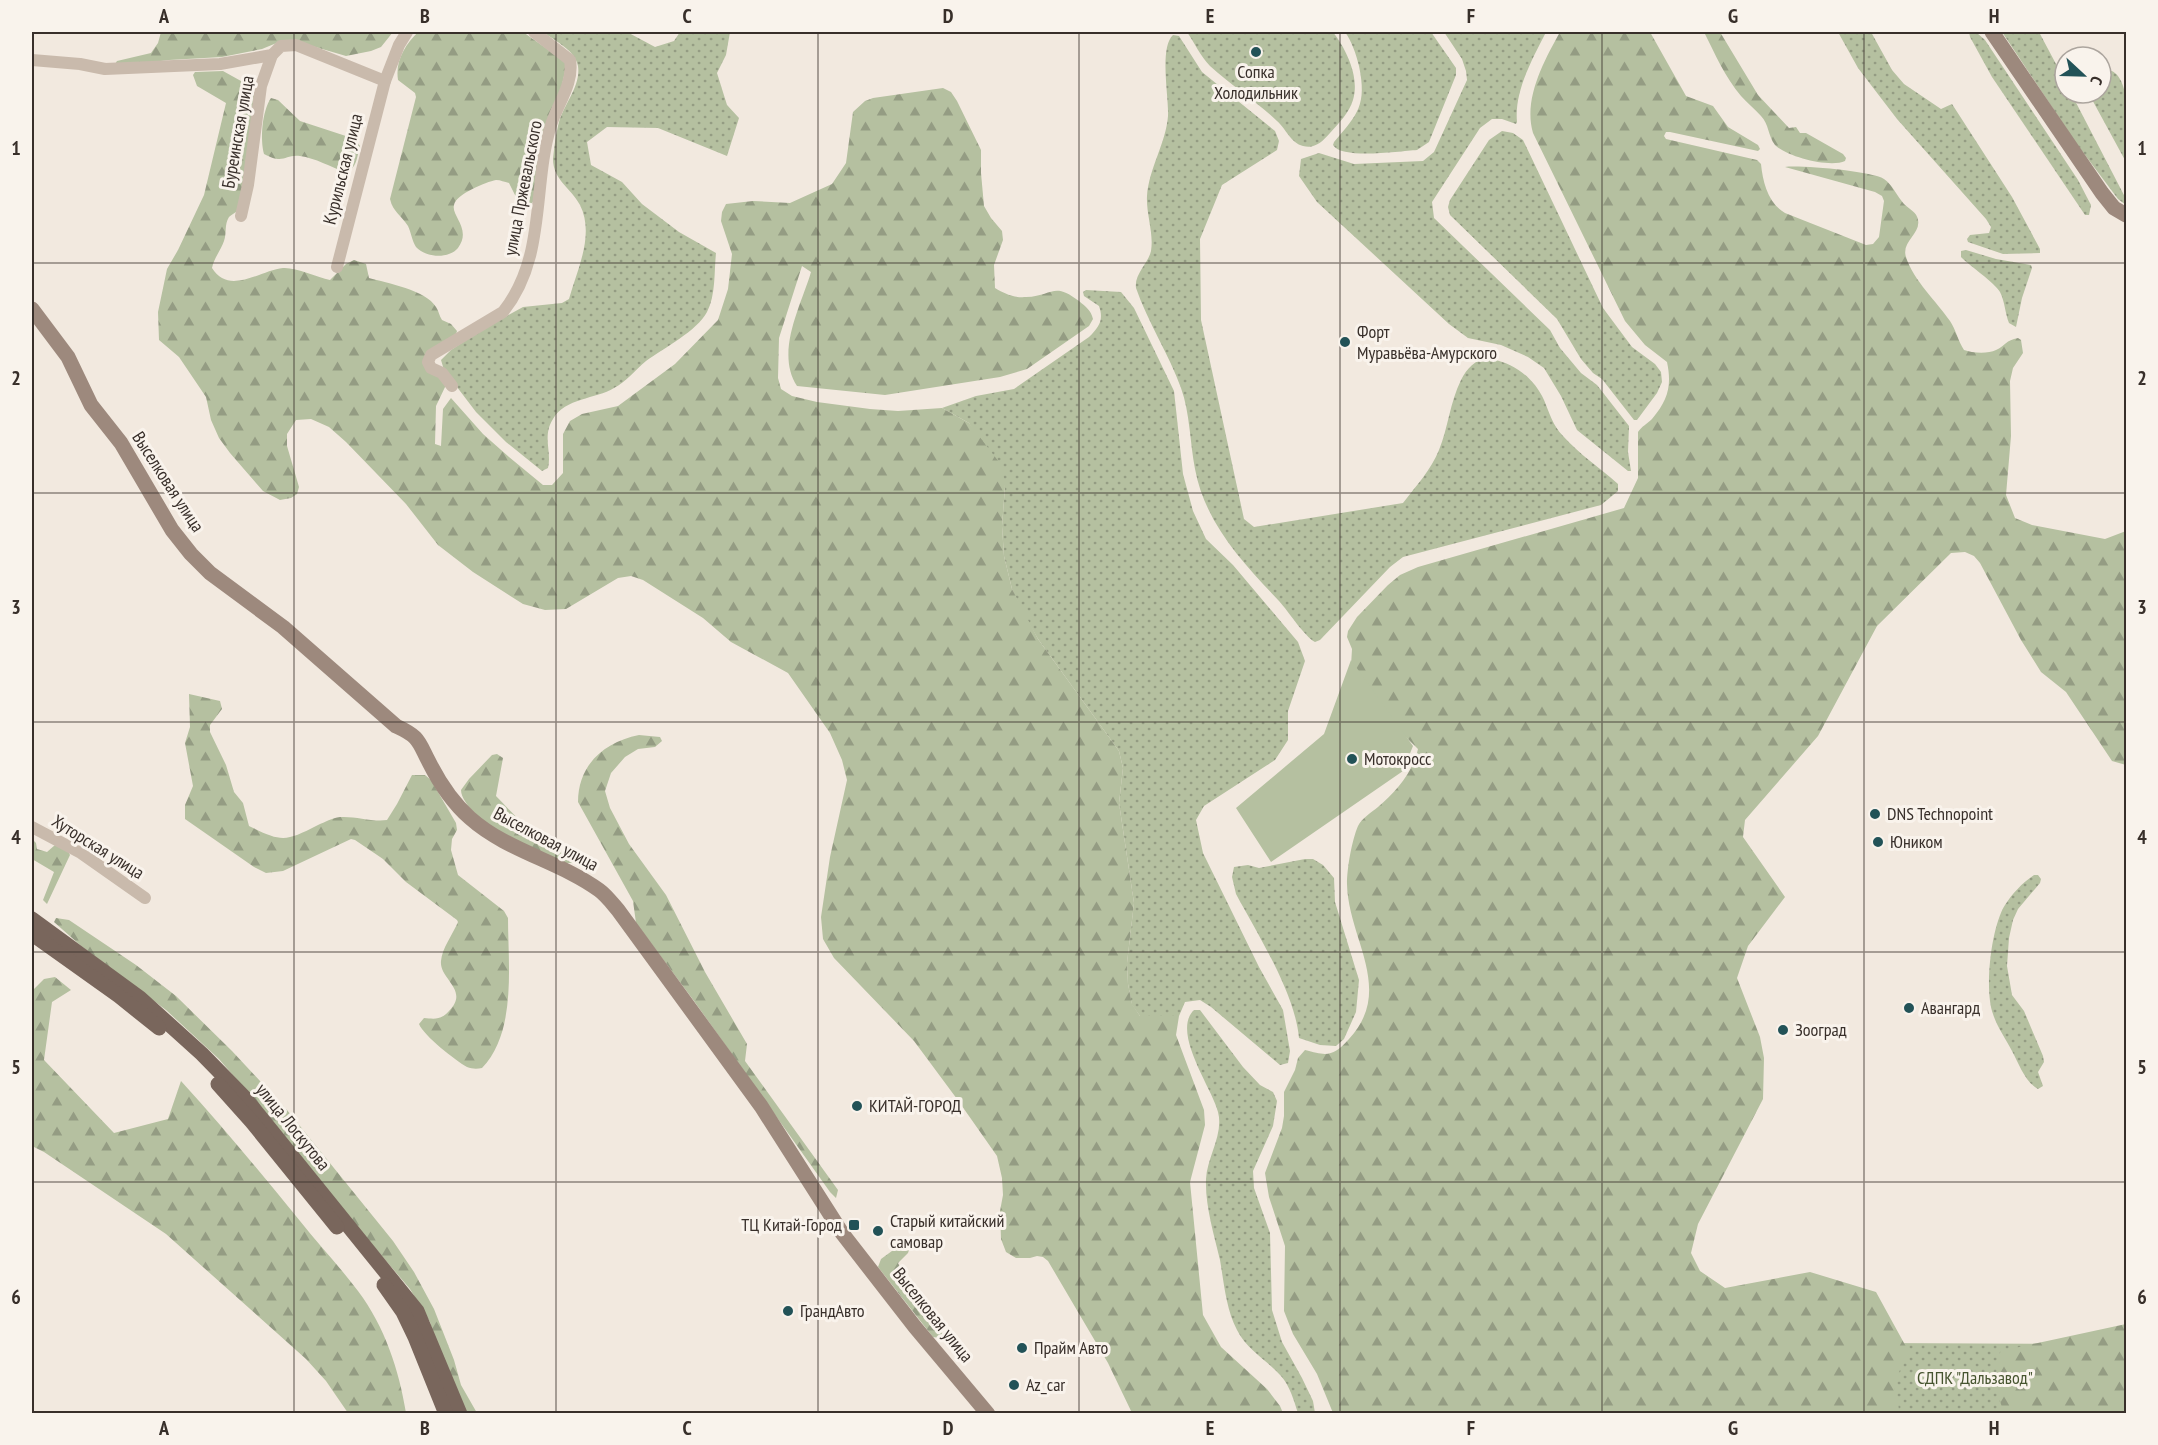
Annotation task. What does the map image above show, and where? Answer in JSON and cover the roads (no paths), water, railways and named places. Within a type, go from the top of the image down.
[{"type":"main road","name":"улица Лоскутова","points":[[32,920],[141,998],[202,1054],[245,1098],[417,1311],[460,1413]]},
{"type":"main road","name":"улица Лоскутова","points":[[32,934],[119,996],[174,1041],[252,1122],[384,1284],[403,1312],[416,1336],[446,1413]]},
{"type":"street","name":"Курильская улица","points":[[337,267],[385,81],[399,45],[407,32]]},
{"type":"street","name":"улица Пржевальского","points":[[452,386],[442,373],[431,368],[428,362],[431,355],[503,312],[512,300],[527,264],[537,224],[541,171],[551,124],[572,72],[570,60],[534,32]]},
{"type":"street","points":[[1992,32],[2102,193],[2114,208],[2127,215]]},
{"type":"street","points":[[32,60],[80,64],[105,69],[220,64],[272,55],[281,46],[296,45],[385,81]]},
{"type":"street","name":"Буреинская улица","points":[[241,216],[248,185],[261,86],[272,55]]},
{"type":"street","name":"Выселковая улица","points":[[32,309],[68,357],[91,405],[121,443],[172,530],[191,554],[210,573],[283,627],[396,726],[415,737],[423,746],[428,761],[451,796],[468,817],[515,848],[585,880],[601,892],[618,910],[760,1106],[842,1233],[915,1327],[988,1413]]},
{"type":"street","name":"Хуторская улица","points":[[32,827],[81,853],[146,898]]},
{"type":"place","name":"Сопка Холодильник","points":[[1256,52]]},
{"type":"place","name":"Форт Муравьёва-Амурского","points":[[1345,342]]},
{"type":"place","name":"Мотокросс","points":[[1352,759]]},
{"type":"place","name":"DNS Technopoint","points":[[1875,814]]},
{"type":"place","name":"Юником","points":[[1878,842]]},
{"type":"place","name":"Авангард","points":[[1909,1008]]},
{"type":"place","name":"Зооград","points":[[1783,1030]]},
{"type":"place","name":"КИТАЙ-ГОРОД","points":[[857,1106]]},
{"type":"place","name":"ТЦ Китай-Город","points":[[854,1225]]},
{"type":"place","name":"Старый китайский самовар","points":[[878,1231]]},
{"type":"place","name":"ГрандАвто","points":[[788,1311]]},
{"type":"place","name":"Прайм Авто","points":[[1022,1348]]},
{"type":"place","name":"Az_car","points":[[1014,1385]]},
{"type":"park label","name":"СДПК \"Дальзавод\"","points":[[1975,1378]]}]
